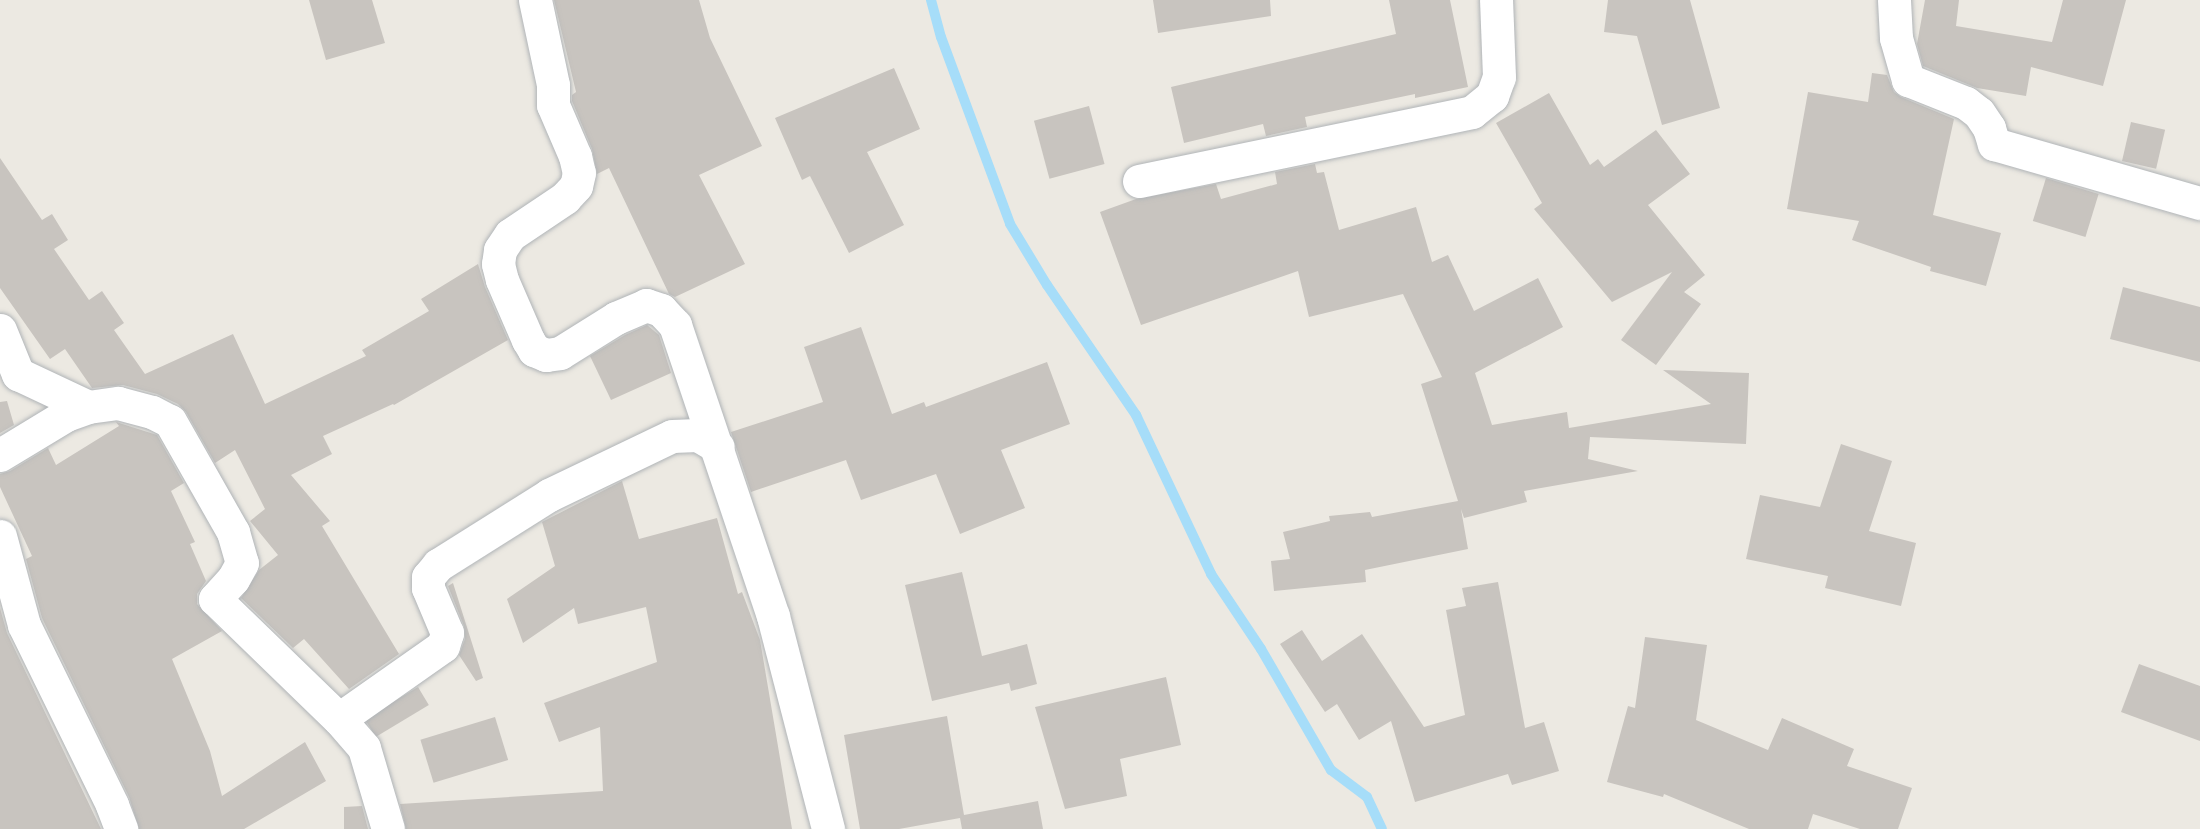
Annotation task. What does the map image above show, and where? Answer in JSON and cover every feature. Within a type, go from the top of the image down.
[{"type":"street","points":[[535,0],[553,85],[553,105],[575,156],[579,173],[576,186],[565,198],[510,235],[500,250],[498,264],[502,280],[528,340],[534,350],[546,355],[560,352],[616,318],[646,305],[661,310],[675,326],[718,447],[773,616],[828,829]]},
{"type":"street","points":[[1139,181],[1472,112],[1492,96],[1499,77],[1496,0]]},
{"type":"street","points":[[1894,0],[1896,38],[1908,80],[1966,103],[1979,113],[1989,128],[1994,144],[2200,203]]},
{"type":"street","points":[[0,330],[18,374],[88,407]]},
{"type":"street","points":[[0,455],[66,415],[88,407],[118,402],[152,411],[170,421],[233,532],[242,563],[233,579],[215,598],[339,719],[364,748],[388,829]]},
{"type":"street","points":[[339,719],[443,646],[447,633],[428,588],[428,577],[438,565],[549,495],[672,436],[698,435],[718,447]]},
{"type":"street","points":[[0,536],[24,625],[112,805],[121,829]]},
{"type":"building","points":[[309,0],[372,0],[385,43],[326,60]]},
{"type":"building","points":[[554,0],[699,0],[710,38],[762,146],[699,175],[745,264],[675,297],[669,294],[609,168],[597,174],[592,149],[572,101],[572,95],[576,92]]},
{"type":"building","points":[[1153,0],[1270,0],[1271,16],[1158,33]]},
{"type":"building","points":[[1389,0],[1450,0],[1468,87],[1415,98],[1415,94],[1305,117],[1307,127],[1266,136],[1263,124],[1184,143],[1171,87],[1396,34]]},
{"type":"building","points":[[1608,0],[1690,0],[1720,108],[1662,125],[1637,36],[1604,32]]},
{"type":"building","points":[[1925,0],[1959,0],[1956,26],[2052,42],[2063,0],[2126,0],[2103,86],[2031,67],[2026,96],[1977,88],[1923,66],[1917,44]]},
{"type":"building","points":[[894,68],[920,129],[867,152],[904,225],[849,253],[810,176],[802,180],[775,118]]},
{"type":"building","points":[[1872,73],[1887,75],[1894,92],[1901,97],[1954,119],[1933,215],[2001,233],[1986,286],[1930,271],[1931,267],[1852,240],[1859,221],[1787,209],[1808,92],[1868,102]]},
{"type":"building","points":[[1549,93],[1590,165],[1598,159],[1604,167],[1656,130],[1690,174],[1648,205],[1705,275],[1684,292],[1701,304],[1656,365],[1621,340],[1672,272],[1612,302],[1534,209],[1542,203],[1496,123]]},
{"type":"building","points":[[1089,106],[1105,164],[1049,179],[1034,121]]},
{"type":"building","points":[[2131,122],[2165,130],[2156,169],[2122,161]]},
{"type":"building","points":[[0,158],[42,220],[52,214],[68,240],[54,249],[89,300],[102,291],[124,323],[114,330],[145,374],[233,334],[265,404],[366,356],[362,350],[429,311],[421,299],[478,264],[485,287],[508,340],[394,405],[323,436],[332,454],[291,475],[330,521],[322,526],[399,654],[349,689],[304,639],[293,648],[241,598],[259,570],[278,555],[250,521],[265,509],[235,450],[215,463],[186,412],[178,404],[157,394],[123,385],[92,388],[65,349],[50,359],[0,288]]},
{"type":"building","points":[[1315,164],[1317,173],[1324,172],[1339,230],[1416,207],[1432,262],[1448,255],[1474,311],[1538,278],[1563,327],[1475,373],[1492,425],[1567,412],[1569,428],[1711,404],[1663,370],[1749,373],[1746,444],[1590,437],[1588,459],[1638,471],[1524,491],[1527,502],[1464,518],[1461,509],[1468,549],[1365,570],[1366,582],[1274,591],[1271,561],[1290,559],[1283,532],[1330,521],[1329,516],[1370,512],[1372,517],[1458,501],[1421,384],[1442,377],[1403,294],[1309,317],[1298,271],[1141,325],[1100,212],[1136,199],[1216,184],[1221,199],[1277,184],[1275,172]]},
{"type":"building","points":[[2046,178],[2099,194],[2085,237],[2033,221]]},
{"type":"building","points":[[2123,287],[2200,307],[2200,362],[2110,339]]},
{"type":"building","points":[[647,325],[659,335],[671,373],[611,400],[590,356]]},
{"type":"building","points":[[861,327],[892,414],[924,402],[926,407],[1047,362],[1070,424],[1001,450],[1025,508],[960,534],[936,474],[861,500],[846,460],[751,492],[731,432],[823,402],[804,347]]},
{"type":"building","points":[[7,401],[14,425],[0,433],[0,402]]},
{"type":"building","points":[[116,422],[157,435],[184,483],[171,491],[195,542],[190,544],[206,581],[197,594],[197,604],[222,631],[172,659],[210,751],[222,796],[305,742],[326,781],[244,829],[139,829],[129,797],[42,618],[26,559],[32,556],[0,487],[0,474],[10,471],[48,448],[56,465],[119,426]]},
{"type":"building","points":[[1841,444],[1892,461],[1869,531],[1916,543],[1901,606],[1825,588],[1828,576],[1746,559],[1760,495],[1820,507]]},
{"type":"building","points":[[622,481],[639,539],[717,518],[738,594],[742,592],[760,640],[792,829],[406,829],[400,804],[603,791],[600,727],[559,742],[544,703],[657,662],[646,607],[578,624],[574,608],[523,643],[507,599],[555,566],[542,522]]},
{"type":"building","points":[[962,572],[982,656],[1027,644],[1037,684],[1011,691],[1009,683],[932,701],[905,585]]},
{"type":"building","points":[[1498,582],[1525,728],[1544,722],[1559,771],[1512,785],[1508,774],[1415,802],[1391,721],[1359,740],[1337,704],[1325,712],[1280,644],[1302,630],[1322,661],[1362,634],[1424,727],[1465,715],[1446,610],[1466,606],[1462,588]]},
{"type":"building","points":[[453,583],[483,678],[476,681],[459,655],[465,639],[464,626],[448,586]]},
{"type":"building","points":[[0,608],[7,633],[101,829],[0,829]]},
{"type":"building","points":[[1645,637],[1707,645],[1696,720],[1768,750],[1782,718],[1854,749],[1847,766],[1912,788],[1898,829],[1860,829],[1813,814],[1808,829],[1749,829],[1664,794],[1663,797],[1607,782],[1628,706],[1635,708]]},
{"type":"building","points":[[2139,664],[2200,686],[2200,741],[2121,712]]},
{"type":"building","points":[[1166,677],[1181,745],[1120,759],[1127,796],[1065,809],[1035,707]]},
{"type":"building","points":[[418,687],[429,705],[376,737],[365,719]]},
{"type":"building","points":[[947,716],[964,815],[1038,801],[1043,829],[962,829],[960,818],[899,829],[860,829],[844,735]]},
{"type":"building","points":[[495,717],[508,760],[434,783],[420,740]]},
{"type":"building","points":[[362,806],[368,829],[344,829],[344,807]]},
{"type":"waterway","points":[[931,0],[941,37],[1010,224],[1047,285],[1136,415],[1211,574],[1261,649],[1331,770],[1367,797],[1382,829]]}]
